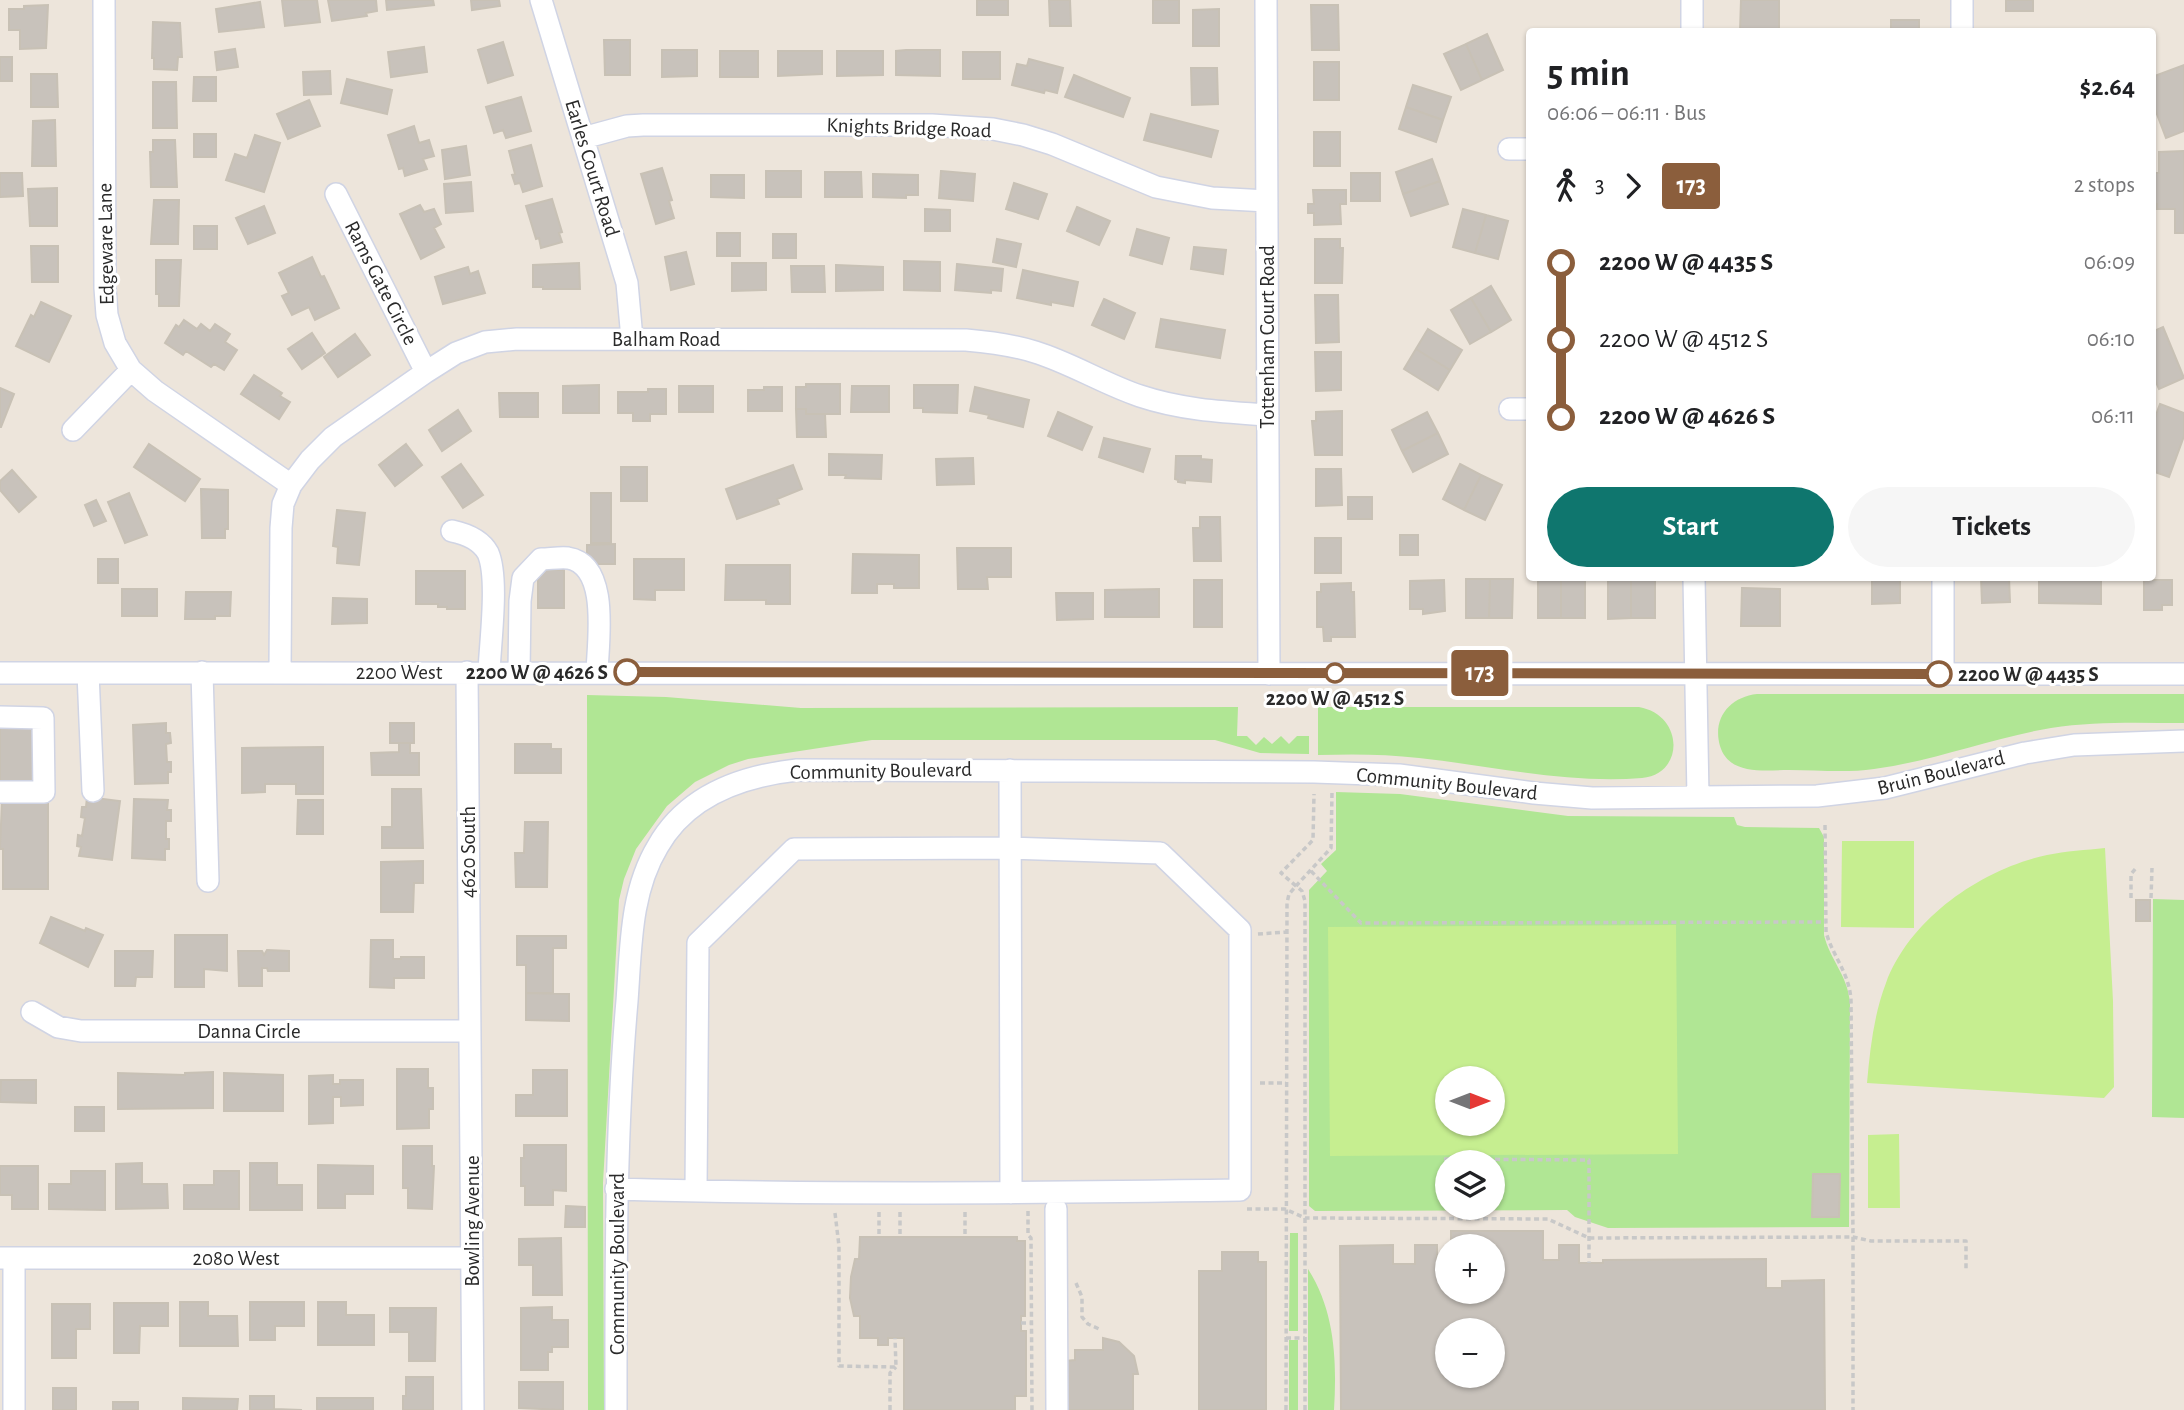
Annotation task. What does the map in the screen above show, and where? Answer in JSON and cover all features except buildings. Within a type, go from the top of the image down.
[{"type":"street","name":"Edgeware Lane","points":[[104,0],[105,288],[107,315],[115,343],[131,370],[155,391],[291,485]]},
{"type":"street","name":"Earles Court Road","points":[[541,0],[627,283],[632,338]]},
{"type":"street","name":"Tottenham Court Road","points":[[1266,0],[1269,674]]},
{"type":"street","points":[[1692,0],[1692,28]]},
{"type":"street","points":[[1962,0],[1962,28]]},
{"type":"street","name":"Knights Bridge Road","points":[[583,138],[643,125],[973,127],[1023,135],[1052,144],[1156,187],[1212,198],[1267,201]]},
{"type":"street","name":"Rams Gate Circle","points":[[335,194],[426,372]]},
{"type":"street","name":"Balham Road","points":[[280,671],[281,528],[284,504],[291,485],[310,460],[333,437],[456,353],[485,341],[632,338],[937,339],[993,343],[1034,351],[1137,395],[1165,403],[1217,412],[1268,415]]},
{"type":"street","points":[[73,430],[131,370]]},
{"type":"street","points":[[452,531],[469,535],[487,551],[493,570],[489,672]]},
{"type":"street","points":[[519,672],[523,578],[541,559],[570,558],[590,571],[598,593],[597,672]]},
{"type":"street","points":[[1694,581],[1698,797]]},
{"type":"street","points":[[1943,581],[1943,674]]},
{"type":"street","name":"2200 West","points":[[0,673],[280,671],[2184,674]]},
{"type":"street","points":[[202,672],[208,881]]},
{"type":"street","name":"4620 South","points":[[467,672],[470,1031]]},
{"type":"street","points":[[88,673],[93,791]]},
{"type":"street","points":[[0,718],[43,718],[44,792],[0,792]]},
{"type":"street","name":"Bruin Boulevard","points":[[1698,797],[1851,794],[2025,753],[2074,745],[2184,741]]},
{"type":"street","name":"Community Boulevard","points":[[616,1410],[616,1189],[623,1038],[634,914],[643,879],[657,846],[677,821],[715,791],[774,773],[820,770],[1010,770],[1366,773],[1440,779],[1534,793],[1592,798],[1698,797]]},
{"type":"street","points":[[1010,770],[1012,1193]]},
{"type":"street","points":[[616,1189],[696,1191],[1012,1193],[1240,1190],[1240,930],[1160,853],[1010,848],[793,849],[698,943],[696,1191]]},
{"type":"street","name":"Danna Circle","points":[[32,1012],[58,1027],[81,1031],[470,1031]]},
{"type":"street","name":"Bowling Avenue","points":[[470,1031],[472,1410]]},
{"type":"street","points":[[1056,1209],[1057,1410]]},
{"type":"street","points":[[7,1258],[14,1410]]},
{"type":"street","name":"2080 West","points":[[7,1258],[472,1258]]},
{"type":"path","points":[[1286,1410],[1285,1209],[1289,894],[1331,848],[1332,792]]},
{"type":"path","points":[[1304,1410],[1305,901],[1302,891],[1281,873],[1313,840],[1314,794]]},
{"type":"path","points":[[1825,825],[1826,922],[1830,946],[1842,964],[1850,985],[1851,1000],[1853,1410]]},
{"type":"path","points":[[2131,898],[2131,874],[2136,868]]},
{"type":"path","points":[[2151,898],[2152,868]]},
{"type":"path","points":[[1310,871],[1361,923],[1826,922]]},
{"type":"path","points":[[1257,934],[1287,932]]},
{"type":"path","points":[[1258,1083],[1286,1083]]},
{"type":"path","points":[[1505,1159],[1589,1160],[1589,1263]]},
{"type":"path","points":[[1028,1209],[1028,1235],[1031,1238],[1032,1410]]},
{"type":"path","points":[[1285,1209],[1305,1219],[1548,1219],[1589,1238],[1853,1237],[1871,1241],[1966,1241],[1966,1271]]},
{"type":"path","points":[[879,1210],[879,1237]]},
{"type":"path","points":[[900,1210],[900,1237]]},
{"type":"path","points":[[965,1210],[965,1237]]},
{"type":"path","points":[[835,1211],[839,1246],[839,1366],[896,1367]]},
{"type":"path","points":[[1021,1324],[1032,1324]]},
{"type":"path","points":[[890,1410],[890,1373],[896,1367],[895,1338]]},
{"type":"path","points":[[1286,1338],[1304,1338]]},
{"type":"green space","points":[[1757,694],[2184,694],[2184,723],[2101,723],[2051,728],[1919,761],[1864,770],[1759,770],[1739,767],[1731,762],[1720,746],[1718,736],[1721,718],[1731,704]]},
{"type":"green space","points":[[587,695],[666,697],[801,708],[1238,707],[1237,736],[1247,736],[1256,745],[1264,737],[1272,744],[1281,736],[1289,744],[1297,736],[1309,736],[1309,754],[1260,753],[1215,740],[872,740],[748,759],[729,765],[695,782],[667,806],[636,849],[619,900],[603,1183],[604,1410],[588,1410]]},
{"type":"green space","points":[[1318,707],[1639,707],[1654,712],[1665,721],[1674,744],[1672,756],[1666,766],[1656,774],[1642,778],[1614,779],[1586,779],[1407,757],[1318,755]]},
{"type":"green space","points":[[1336,792],[1400,794],[1568,816],[1734,817],[1737,825],[1745,827],[1819,828],[1824,837],[1824,935],[1846,983],[1850,1002],[1849,1227],[1608,1228],[1575,1217],[1567,1210],[1505,1210],[1505,1150],[1435,1150],[1435,1211],[1315,1211],[1309,1206],[1309,890],[1327,871],[1321,864],[1336,850]]},
{"type":"green space","points":[[1842,841],[1914,841],[1914,928],[1841,927]]},
{"type":"green space","points":[[2105,848],[2113,1001],[2114,1087],[2104,1098],[1867,1083],[1871,1045],[1886,983],[1897,959],[1930,918],[1974,885],[2022,862],[2054,854]]},
{"type":"green space","points":[[2153,899],[2184,900],[2184,1118],[2152,1117]]},
{"type":"green space","points":[[1676,925],[1678,1154],[1505,1155],[1505,1150],[1435,1150],[1435,1155],[1330,1156],[1328,927]]},
{"type":"green space","points":[[1899,1134],[1900,1208],[1868,1208],[1868,1135]]},
{"type":"green space","points":[[1290,1233],[1298,1233],[1298,1331],[1289,1331]]},
{"type":"green space","points":[[1308,1269],[1317,1285],[1329,1319],[1335,1373],[1334,1410],[1308,1410]]},
{"type":"green space","points":[[1289,1340],[1298,1340],[1298,1410],[1289,1410]]},
{"type":"bus line","name":"173","points":[[627,672],[1939,674]]},
{"type":"place","name":"2200 W @ 4626 S","points":[[627,672]]},
{"type":"place","name":"2200 W @ 4512 S","points":[[1335,673]]},
{"type":"place","name":"2200 W @ 4435 S","points":[[1939,674]]}]
